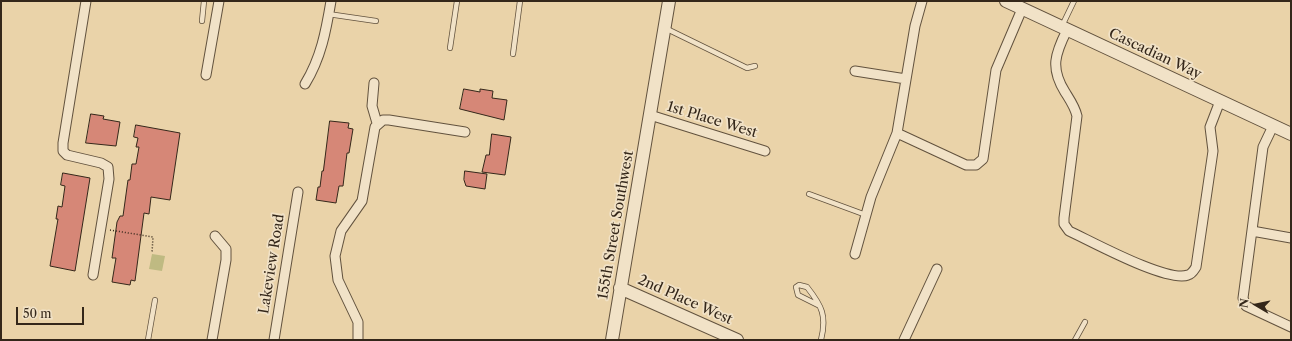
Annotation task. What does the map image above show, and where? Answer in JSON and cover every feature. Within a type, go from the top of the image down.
[{"type":"street","points":[[86,1],[63,143],[64,151],[67,155],[108,167],[109,179],[93,275]]},
{"type":"street","points":[[206,75],[219,1]]},
{"type":"street","points":[[305,84],[315,68],[321,53],[330,1]]},
{"type":"street","name":"155th Street Southwest","points":[[612,340],[669,1]]},
{"type":"street","points":[[855,254],[871,197],[897,133],[915,26],[922,1]]},
{"type":"street","name":"Cascadian Way","points":[[1006,1],[1291,134]]},
{"type":"street","points":[[897,133],[966,165],[976,165],[983,159],[996,70],[1022,9]]},
{"type":"street","points":[[1064,29],[1055,68],[1058,81],[1075,107],[1077,116],[1064,224],[1069,231],[1155,271],[1183,276],[1192,273],[1197,263],[1213,151],[1210,127],[1220,101]]},
{"type":"street","points":[[855,71],[906,79]]},
{"type":"street","points":[[358,340],[358,322],[338,280],[335,256],[341,231],[362,201],[375,127],[377,123],[372,106],[374,83]]},
{"type":"street","name":"1st Place West","points":[[650,115],[764,151]]},
{"type":"street","points":[[377,123],[383,120],[389,120],[465,132]]},
{"type":"street","points":[[1273,126],[1263,146],[1243,298],[1246,306],[1291,327]]},
{"type":"street","name":"Lakeview Road","points":[[274,340],[298,192]]},
{"type":"street","points":[[1252,231],[1291,238]]},
{"type":"street","points":[[212,340],[226,260],[226,249],[216,236]]},
{"type":"street","points":[[904,340],[937,269]]},
{"type":"street","name":"2nd Place West","points":[[620,288],[737,340]]},
{"type":"lane","points":[[202,21],[204,1]]},
{"type":"lane","points":[[450,48],[457,1]]},
{"type":"lane","points":[[513,54],[520,1]]},
{"type":"lane","points":[[1064,29],[1074,1]]},
{"type":"lane","points":[[328,14],[376,21]]},
{"type":"lane","points":[[665,28],[747,68],[755,66]]},
{"type":"lane","points":[[809,194],[866,215]]},
{"type":"lane","points":[[818,305],[798,295],[796,288],[799,285],[807,287],[818,305],[825,319],[821,340]]},
{"type":"lane","points":[[148,340],[155,300]]},
{"type":"lane","points":[[1075,340],[1085,322]]},
{"type":"path","points":[[101,229],[153,237],[152,253]]},
{"type":"shaded area","points":[[152,254],[165,256],[162,271],[149,269]]},
{"type":"building","points":[[464,89],[480,92],[480,89],[493,91],[492,98],[507,100],[504,120],[460,109]]},
{"type":"building","points":[[91,114],[104,116],[103,119],[120,122],[116,146],[86,143]]},
{"type":"building","points":[[330,121],[349,123],[348,128],[353,129],[349,153],[347,153],[343,186],[339,186],[336,203],[316,200],[323,171]]},
{"type":"building","points":[[136,125],[180,133],[170,200],[151,197],[149,214],[144,213],[135,281],[131,280],[130,285],[112,282],[116,258],[112,258],[117,222],[120,216],[123,216],[128,180],[130,180],[132,164],[136,164],[139,147],[136,147],[138,138],[134,137]]},
{"type":"building","points":[[492,134],[511,137],[505,175],[482,172],[486,155],[489,155]]},
{"type":"building","points":[[465,171],[487,174],[485,189],[466,186],[464,180]]},
{"type":"building","points":[[63,173],[90,178],[75,271],[50,266],[58,219],[56,219],[58,206],[62,207],[65,186],[61,185]]}]
